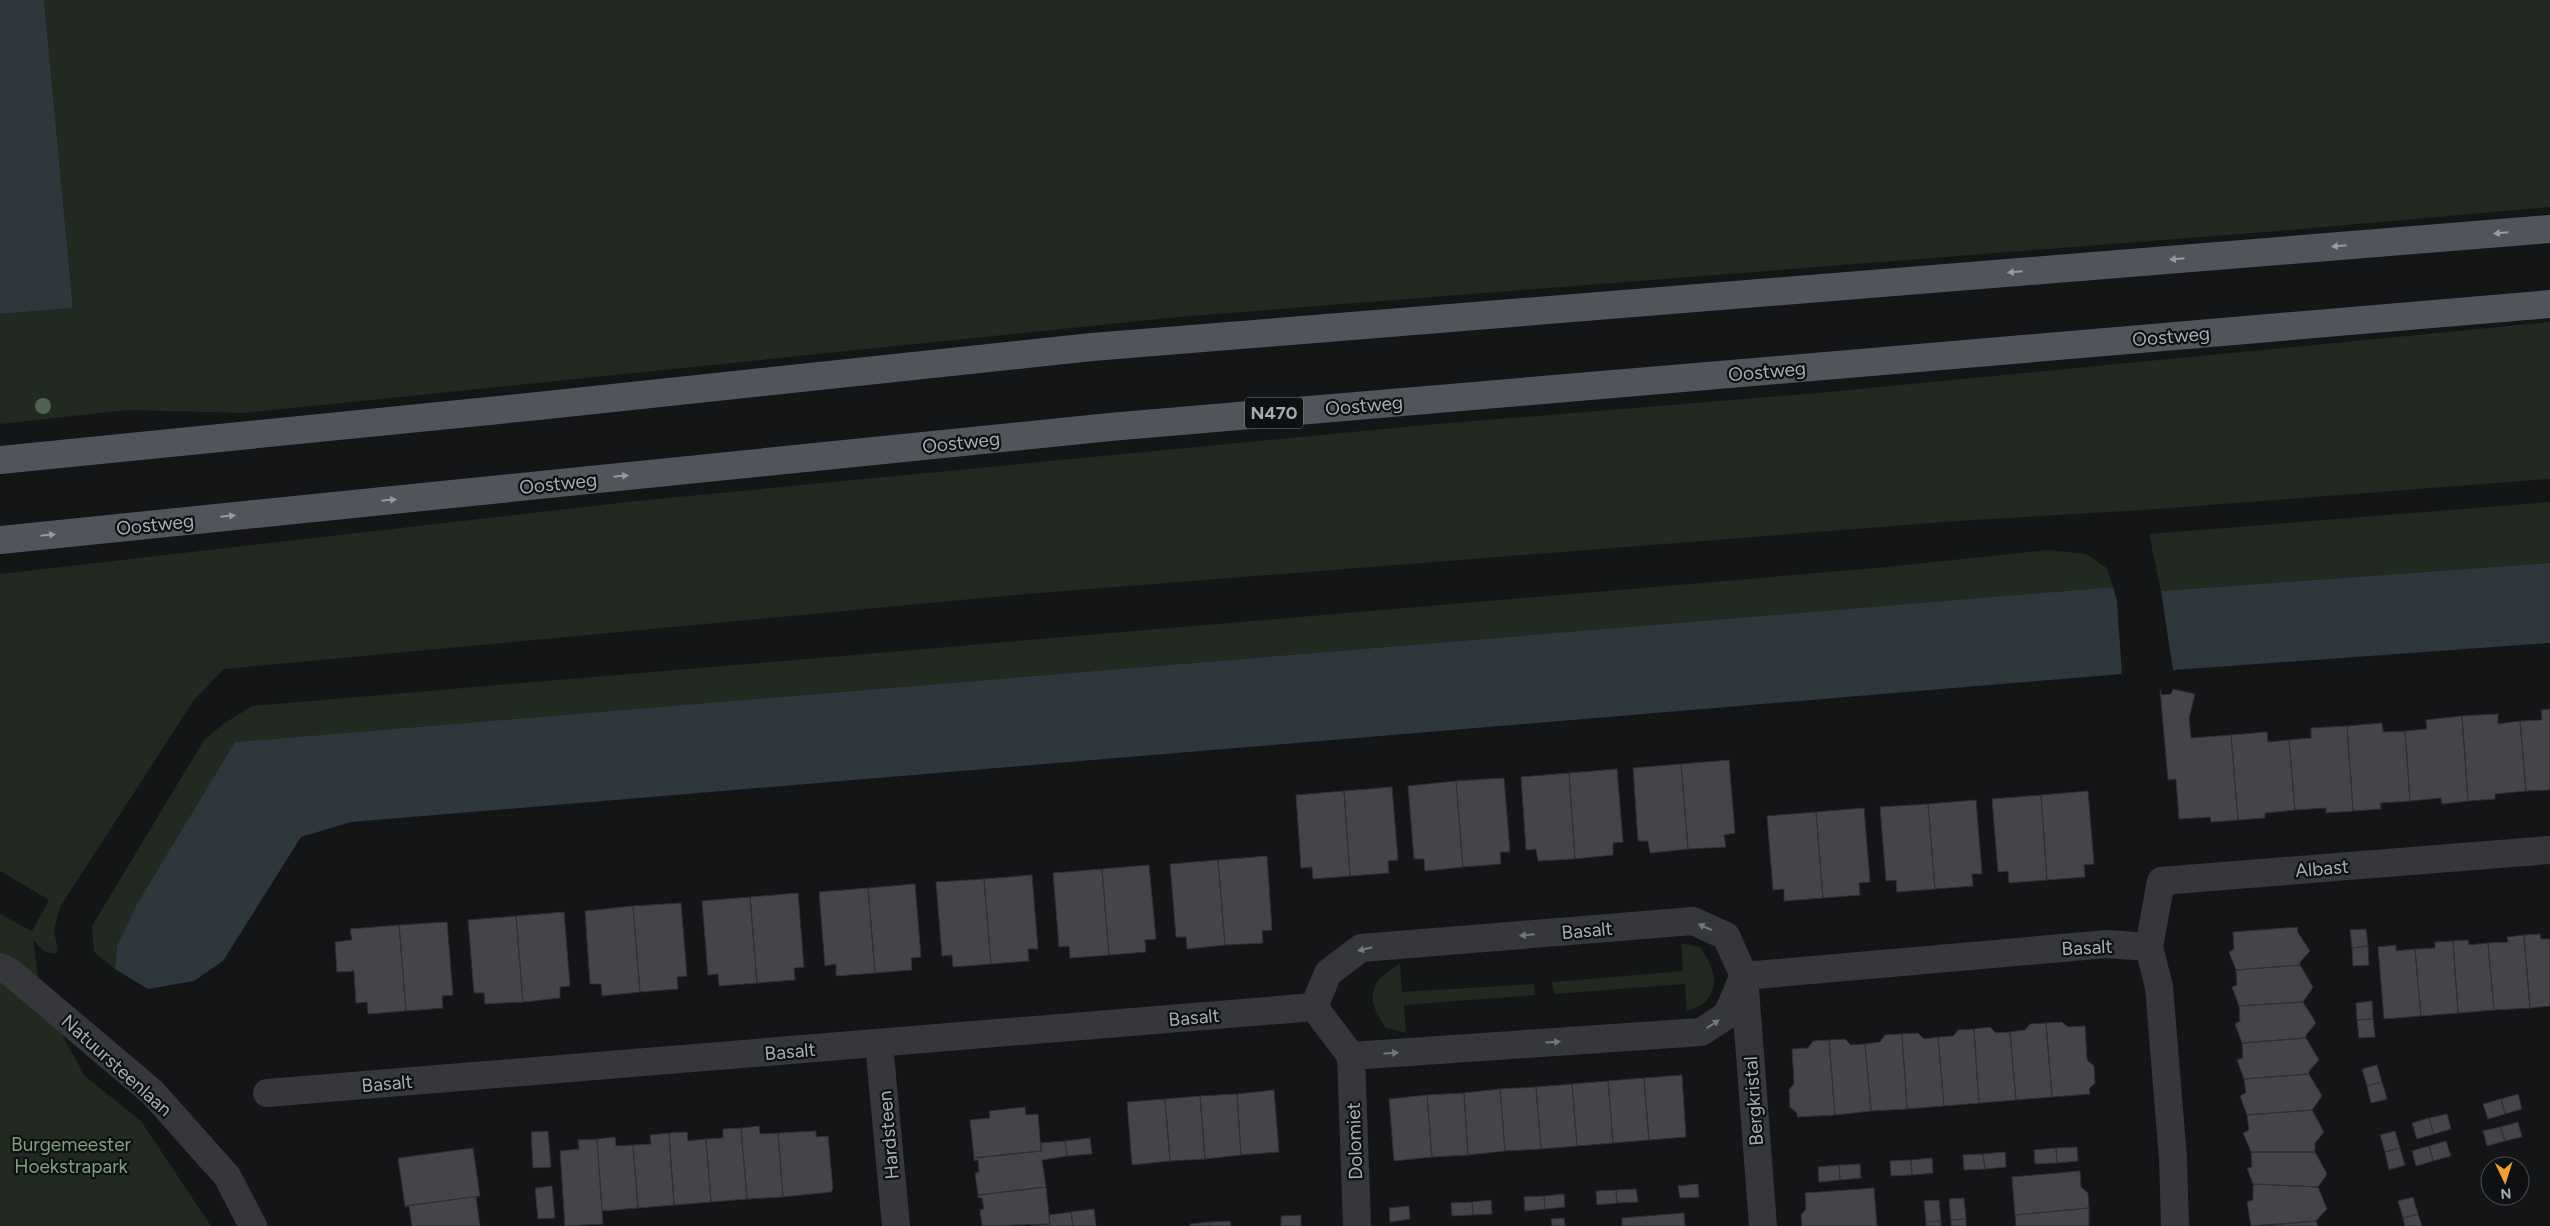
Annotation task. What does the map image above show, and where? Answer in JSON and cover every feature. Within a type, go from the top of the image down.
[{"type":"main road","points":[[0,460],[538,406],[1092,347],[2550,229]]},
{"type":"main road","name":"Oostweg","points":[[0,540],[1110,427],[2550,304]]},
{"type":"street","name":"Albast","points":[[2149,947],[2161,881],[2550,850]]},
{"type":"street","name":"Basalt","points":[[266,1093],[1314,1007],[1328,972],[1362,948],[1694,922],[1726,936],[1744,976],[2107,944],[2149,947]]},
{"type":"street","points":[[2149,947],[2159,987],[2173,1158],[2175,1226]]},
{"type":"street","name":"Natuursteenlaan","points":[[0,967],[25,984],[152,1092],[227,1176],[253,1226]]},
{"type":"street","points":[[1314,1007],[1350,1056],[1701,1032],[1727,1015],[1744,976]]},
{"type":"street","name":"Bergkristal","points":[[1744,976],[1763,1226]]},
{"type":"street","name":"Hardsteen","points":[[879,1044],[896,1226]]},
{"type":"street","name":"Dolomiet","points":[[1350,1056],[1357,1226]]},
{"type":"green space","points":[[44,0],[2550,0],[2550,207],[2290,230],[1179,317],[245,413],[128,410],[0,424],[0,314],[73,308]]},
{"type":"green space","name":"Burgemeester Hoekstrapark","points":[[2550,322],[2550,479],[2144,510],[1958,521],[1026,594],[224,669],[194,700],[60,907],[54,931],[58,950],[55,954],[45,952],[33,940],[41,997],[85,1076],[141,1121],[211,1226],[0,1226],[0,914],[32,931],[49,900],[0,871],[0,574],[636,501],[1414,426],[1829,392]]},
{"type":"green space","points":[[2550,502],[2550,563],[2161,591],[2149,534]]},
{"type":"green space","points":[[2048,550],[2086,554],[2107,568],[2113,587],[236,742],[137,904],[117,946],[115,969],[94,952],[92,926],[204,740],[223,724],[252,706],[1876,568]]},
{"type":"green space","points":[[1681,943],[1700,947],[1711,967],[1714,981],[1710,995],[1705,1002],[1687,1011],[1685,984],[1554,994],[1552,982],[1683,971]]},
{"type":"green space","points":[[1400,964],[1402,992],[1534,984],[1535,995],[1404,1005],[1406,1033],[1386,1028],[1379,1018],[1373,1000],[1373,992],[1381,977]]},
{"type":"shaded area","points":[[0,0],[44,0],[73,308],[0,314]]},
{"type":"shaded area","points":[[2550,563],[2550,643],[2173,670],[2161,591]]},
{"type":"shaded area","points":[[2113,587],[2117,601],[2122,674],[351,822],[301,837],[223,961],[194,981],[148,989],[115,969],[117,946],[137,904],[235,742]]},
{"type":"building","points":[[2160,689],[2162,695],[2171,694],[2173,689],[2195,694],[2189,718],[2191,738],[2231,735],[2238,820],[2211,822],[2210,817],[2179,819],[2176,779],[2168,780]]},
{"type":"building","points":[[2550,709],[2550,790],[2526,791],[2520,721],[2542,720],[2541,710]]},
{"type":"building","points":[[2498,714],[2498,724],[2520,721],[2526,791],[2495,794],[2495,799],[2468,801],[2462,716]]},
{"type":"building","points":[[2462,716],[2468,801],[2442,804],[2441,798],[2410,801],[2405,731],[2427,729],[2426,720]]},
{"type":"building","points":[[2382,723],[2383,732],[2405,731],[2410,801],[2380,803],[2381,809],[2353,811],[2347,726]]},
{"type":"building","points":[[2347,726],[2353,811],[2326,813],[2326,808],[2295,810],[2289,740],[2311,738],[2311,728]]},
{"type":"building","points":[[2267,732],[2268,742],[2289,740],[2295,810],[2265,813],[2265,818],[2238,820],[2231,735]]},
{"type":"building","points":[[1729,760],[1735,833],[1724,835],[1726,847],[1688,849],[1681,764]]},
{"type":"building","points":[[1681,764],[1688,849],[1650,853],[1648,841],[1638,841],[1633,768]]},
{"type":"building","points":[[1617,769],[1623,842],[1613,843],[1613,855],[1575,859],[1569,773]]},
{"type":"building","points":[[1569,773],[1575,859],[1538,861],[1536,849],[1526,850],[1521,777]]},
{"type":"building","points":[[1504,778],[1510,852],[1500,852],[1501,864],[1463,867],[1456,781]]},
{"type":"building","points":[[1456,781],[1463,867],[1425,871],[1424,859],[1414,859],[1408,786]]},
{"type":"building","points":[[1392,787],[1398,860],[1388,861],[1389,873],[1350,876],[1344,791]]},
{"type":"building","points":[[1344,791],[1350,876],[1313,879],[1312,867],[1301,868],[1296,795]]},
{"type":"building","points":[[2088,791],[2094,864],[2084,865],[2085,877],[2047,880],[2041,795]]},
{"type":"building","points":[[2041,795],[2047,880],[2009,883],[2008,871],[1998,872],[1992,799]]},
{"type":"building","points":[[1976,800],[1982,874],[1972,874],[1973,886],[1935,889],[1928,804]]},
{"type":"building","points":[[1928,804],[1935,889],[1897,892],[1896,880],[1886,881],[1880,807]]},
{"type":"building","points":[[1864,808],[1870,882],[1859,883],[1860,895],[1823,898],[1816,812]]},
{"type":"building","points":[[1816,812],[1823,898],[1784,901],[1784,889],[1773,890],[1767,816]]},
{"type":"building","points":[[1267,856],[1272,930],[1262,931],[1263,943],[1225,945],[1218,860]]},
{"type":"building","points":[[1218,860],[1225,945],[1187,949],[1186,937],[1176,937],[1170,864]]},
{"type":"building","points":[[1149,865],[1156,939],[1145,940],[1146,952],[1109,955],[1102,869]]},
{"type":"building","points":[[1102,869],[1109,955],[1070,958],[1069,946],[1059,947],[1053,873]]},
{"type":"building","points":[[1032,875],[1038,949],[1028,949],[1029,961],[991,964],[984,879]]},
{"type":"building","points":[[984,879],[991,964],[953,967],[952,955],[942,956],[936,882]]},
{"type":"building","points":[[915,884],[921,957],[911,958],[912,970],[875,973],[868,888]]},
{"type":"building","points":[[868,888],[875,973],[836,976],[836,964],[825,966],[819,892]]},
{"type":"building","points":[[798,893],[804,967],[794,968],[795,980],[757,983],[750,897]]},
{"type":"building","points":[[750,897],[757,983],[719,986],[718,974],[708,975],[702,901]]},
{"type":"building","points":[[681,903],[687,976],[677,977],[678,989],[640,992],[633,906]]},
{"type":"building","points":[[633,906],[640,992],[602,996],[601,984],[590,984],[585,911]]},
{"type":"building","points":[[564,912],[570,986],[560,987],[560,998],[523,1002],[516,916]]},
{"type":"building","points":[[516,916],[523,1002],[485,1004],[484,993],[474,993],[468,920]]},
{"type":"building","points":[[447,922],[453,995],[442,996],[443,1008],[406,1011],[399,925]]},
{"type":"building","points":[[399,925],[406,1011],[368,1014],[367,1002],[356,1003],[354,971],[337,972],[335,942],[352,940],[350,929]]},
{"type":"building","points":[[2298,927],[2297,931],[2310,951],[2300,962],[2300,965],[2236,970],[2229,952],[2234,949],[2233,932]]},
{"type":"building","points":[[2366,929],[2368,946],[2352,948],[2350,930]]},
{"type":"building","points":[[2540,934],[2541,939],[2550,939],[2550,1006],[2530,1008],[2524,935]]},
{"type":"building","points":[[2524,935],[2530,1008],[2494,1010],[2488,943],[2508,942],[2507,937]]},
{"type":"building","points":[[2468,940],[2469,945],[2488,943],[2494,1010],[2458,1013],[2453,941]]},
{"type":"building","points":[[2453,941],[2458,1013],[2421,1016],[2415,949],[2435,948],[2435,942]]},
{"type":"building","points":[[2396,945],[2396,951],[2415,949],[2421,1016],[2384,1019],[2378,947]]},
{"type":"building","points":[[2368,946],[2369,965],[2353,966],[2352,948]]},
{"type":"building","points":[[2300,965],[2313,987],[2303,1002],[2239,1006],[2232,987],[2237,985],[2236,970]]},
{"type":"building","points":[[2372,1001],[2373,1019],[2357,1020],[2356,1003]]},
{"type":"building","points":[[2303,1002],[2316,1023],[2306,1035],[2306,1038],[2242,1043],[2235,1024],[2240,1021],[2239,1006]]},
{"type":"building","points":[[2373,1019],[2375,1037],[2359,1038],[2357,1020]]},
{"type":"building","points":[[2062,1022],[2068,1027],[2085,1026],[2087,1060],[2094,1066],[2095,1083],[2089,1089],[2090,1094],[2052,1097],[2046,1023]]},
{"type":"building","points":[[2046,1023],[2052,1097],[2016,1100],[2010,1032],[2025,1030],[2030,1024]]},
{"type":"building","points":[[1990,1027],[1996,1033],[2010,1032],[2016,1100],[1979,1103],[1974,1029]]},
{"type":"building","points":[[1974,1029],[1979,1103],[1944,1106],[1938,1037],[1953,1036],[1958,1030]]},
{"type":"building","points":[[1918,1033],[1924,1039],[1938,1037],[1944,1106],[1907,1109],[1902,1034]]},
{"type":"building","points":[[1902,1034],[1907,1109],[1871,1111],[1865,1044],[1880,1042],[1885,1035]]},
{"type":"building","points":[[2306,1038],[2319,1060],[2309,1071],[2309,1074],[2244,1079],[2237,1060],[2243,1058],[2242,1043]]},
{"type":"building","points":[[1845,1039],[1851,1045],[1865,1044],[1871,1111],[1835,1115],[1829,1040]]},
{"type":"building","points":[[1829,1040],[1835,1115],[1797,1117],[1797,1113],[1790,1107],[1789,1090],[1794,1083],[1792,1049],[1808,1048],[1813,1041]]},
{"type":"building","points":[[2377,1065],[2382,1082],[2367,1086],[2362,1069]]},
{"type":"building","points":[[2309,1074],[2322,1096],[2312,1110],[2247,1115],[2240,1096],[2246,1093],[2244,1079]]},
{"type":"building","points":[[1682,1075],[1686,1137],[1649,1140],[1644,1078]]},
{"type":"building","points":[[1644,1078],[1649,1140],[1613,1143],[1608,1081]]},
{"type":"building","points":[[1608,1081],[1613,1143],[1577,1146],[1572,1084]]},
{"type":"building","points":[[2382,1082],[2387,1099],[2371,1103],[2367,1086]]},
{"type":"building","points":[[1572,1084],[1577,1146],[1541,1149],[1536,1087]]},
{"type":"building","points":[[1536,1087],[1541,1149],[1505,1151],[1500,1089]]},
{"type":"building","points":[[1500,1089],[1505,1151],[1468,1155],[1464,1093]]},
{"type":"building","points":[[1274,1090],[1279,1152],[1241,1155],[1237,1094]]},
{"type":"building","points":[[1464,1093],[1468,1155],[1432,1157],[1427,1095]]},
{"type":"building","points":[[1237,1094],[1241,1155],[1205,1159],[1200,1096]]},
{"type":"building","points":[[2518,1094],[2522,1109],[2505,1114],[2501,1099]]},
{"type":"building","points":[[1427,1095],[1432,1157],[1394,1161],[1389,1099]]},
{"type":"building","points":[[1200,1096],[1205,1159],[1170,1161],[1165,1099]]},
{"type":"building","points":[[1165,1099],[1170,1161],[1132,1165],[1127,1102]]},
{"type":"building","points":[[2501,1099],[2505,1114],[2488,1119],[2483,1104]]},
{"type":"building","points":[[1025,1107],[1026,1115],[1038,1114],[1041,1151],[974,1158],[970,1120],[990,1118],[989,1111]]},
{"type":"building","points":[[2312,1110],[2324,1132],[2315,1143],[2315,1152],[2251,1152],[2243,1133],[2249,1130],[2247,1115]]},
{"type":"building","points":[[2447,1114],[2451,1129],[2434,1134],[2429,1118]]},
{"type":"building","points":[[2429,1118],[2434,1134],[2417,1139],[2412,1123]]},
{"type":"building","points":[[2518,1122],[2522,1137],[2505,1141],[2500,1127]]},
{"type":"building","points":[[759,1126],[760,1134],[778,1133],[783,1197],[747,1199],[741,1128]]},
{"type":"building","points":[[2500,1127],[2505,1141],[2487,1146],[2483,1131]]},
{"type":"building","points":[[741,1128],[747,1199],[711,1202],[706,1139],[723,1138],[723,1129]]},
{"type":"building","points":[[548,1131],[551,1167],[533,1168],[531,1132]]},
{"type":"building","points":[[816,1131],[816,1137],[828,1136],[833,1189],[831,1192],[783,1197],[778,1133]]},
{"type":"building","points":[[2395,1131],[2400,1148],[2385,1152],[2380,1135]]},
{"type":"building","points":[[687,1132],[688,1141],[706,1139],[711,1202],[674,1205],[669,1133]]},
{"type":"building","points":[[669,1133],[674,1205],[638,1208],[633,1145],[651,1144],[650,1135]]},
{"type":"building","points":[[615,1137],[616,1146],[633,1145],[638,1208],[602,1211],[597,1139]]},
{"type":"building","points":[[1090,1138],[1092,1154],[1067,1156],[1065,1141]]},
{"type":"building","points":[[597,1139],[603,1224],[565,1226],[560,1151],[579,1149],[578,1140]]},
{"type":"building","points":[[1065,1141],[1067,1156],[1042,1160],[1046,1187],[978,1195],[975,1173],[979,1172],[978,1160],[974,1161],[974,1158],[1041,1151],[1041,1143]]},
{"type":"building","points":[[2446,1141],[2451,1156],[2433,1161],[2429,1146]]},
{"type":"building","points":[[2429,1146],[2433,1161],[2416,1166],[2412,1151]]},
{"type":"building","points":[[2077,1147],[2078,1161],[2057,1163],[2056,1148]]},
{"type":"building","points":[[473,1148],[480,1196],[405,1206],[398,1158]]},
{"type":"building","points":[[2056,1148],[2057,1163],[2035,1164],[2034,1150]]},
{"type":"building","points":[[2400,1148],[2405,1165],[2389,1170],[2385,1152]]},
{"type":"building","points":[[2005,1152],[2006,1167],[1985,1169],[1983,1154]]},
{"type":"building","points":[[2251,1152],[2315,1152],[2327,1174],[2318,1187],[2253,1184],[2247,1168],[2252,1167]]},
{"type":"building","points":[[1983,1154],[1985,1169],[1964,1170],[1963,1155]]},
{"type":"building","points":[[1932,1158],[1933,1173],[1912,1175],[1911,1160]]},
{"type":"building","points":[[1911,1160],[1912,1175],[1891,1176],[1890,1161]]},
{"type":"building","points":[[1860,1164],[1861,1178],[1840,1180],[1839,1165]]},
{"type":"building","points":[[1839,1165],[1840,1180],[1819,1182],[1818,1167]]},
{"type":"building","points":[[2080,1171],[2081,1187],[2088,1193],[2089,1208],[2015,1215],[2012,1177]]},
{"type":"building","points":[[1698,1184],[1699,1197],[1680,1198],[1678,1186]]},
{"type":"building","points":[[2253,1184],[2318,1187],[2327,1209],[2316,1221],[2251,1226],[2247,1202],[2253,1200]]},
{"type":"building","points":[[552,1186],[555,1218],[538,1219],[535,1188]]},
{"type":"building","points":[[1046,1187],[1050,1224],[982,1226],[980,1210],[984,1209],[982,1198],[978,1198],[978,1195]]},
{"type":"building","points":[[1874,1188],[1877,1226],[1802,1226],[1801,1215],[1806,1209],[1805,1193]]},
{"type":"building","points":[[1636,1189],[1638,1202],[1617,1203],[1616,1190]]},
{"type":"building","points":[[1616,1190],[1617,1203],[1597,1205],[1596,1191]]},
{"type":"building","points":[[1564,1194],[1565,1207],[1545,1209],[1544,1196]]},
{"type":"building","points":[[480,1196],[476,1197],[480,1226],[412,1226],[409,1206],[405,1207],[405,1206]]},
{"type":"building","points":[[1544,1196],[1545,1209],[1525,1211],[1524,1197]]},
{"type":"building","points":[[2413,1197],[2418,1214],[2403,1218],[2398,1201]]},
{"type":"building","points":[[1964,1198],[1966,1219],[1951,1220],[1949,1199]]},
{"type":"building","points":[[1491,1200],[1492,1214],[1473,1215],[1472,1202]]},
{"type":"building","points":[[1939,1200],[1941,1221],[1926,1222],[1924,1201]]},
{"type":"building","points":[[1472,1202],[1473,1215],[1452,1216],[1451,1203]]},
{"type":"building","points":[[1409,1206],[1410,1219],[1390,1222],[1389,1208]]},
{"type":"building","points":[[2089,1208],[2089,1226],[2016,1226],[2015,1215]]},
{"type":"building","points":[[1094,1209],[1096,1226],[1073,1226],[1071,1212]]},
{"type":"building","points":[[1071,1212],[1073,1226],[1031,1226],[1050,1224],[1049,1215]]},
{"type":"building","points":[[1684,1213],[1685,1226],[1622,1226],[1622,1218]]},
{"type":"building","points":[[2418,1214],[2422,1226],[2405,1226],[2403,1218]]},
{"type":"building","points":[[1301,1215],[1301,1226],[1281,1226],[1281,1216]]},
{"type":"building","points":[[1564,1218],[1565,1226],[1552,1226],[1551,1219]]},
{"type":"building","points":[[1966,1219],[1966,1226],[1951,1226],[1951,1220]]},
{"type":"building","points":[[1230,1221],[1231,1226],[1210,1226],[1210,1222]]},
{"type":"building","points":[[1941,1221],[1941,1226],[1926,1226],[1926,1222]]},
{"type":"building","points":[[2316,1221],[2318,1226],[2264,1226]]},
{"type":"building","points":[[1210,1222],[1210,1226],[1190,1226],[1190,1224]]}]
